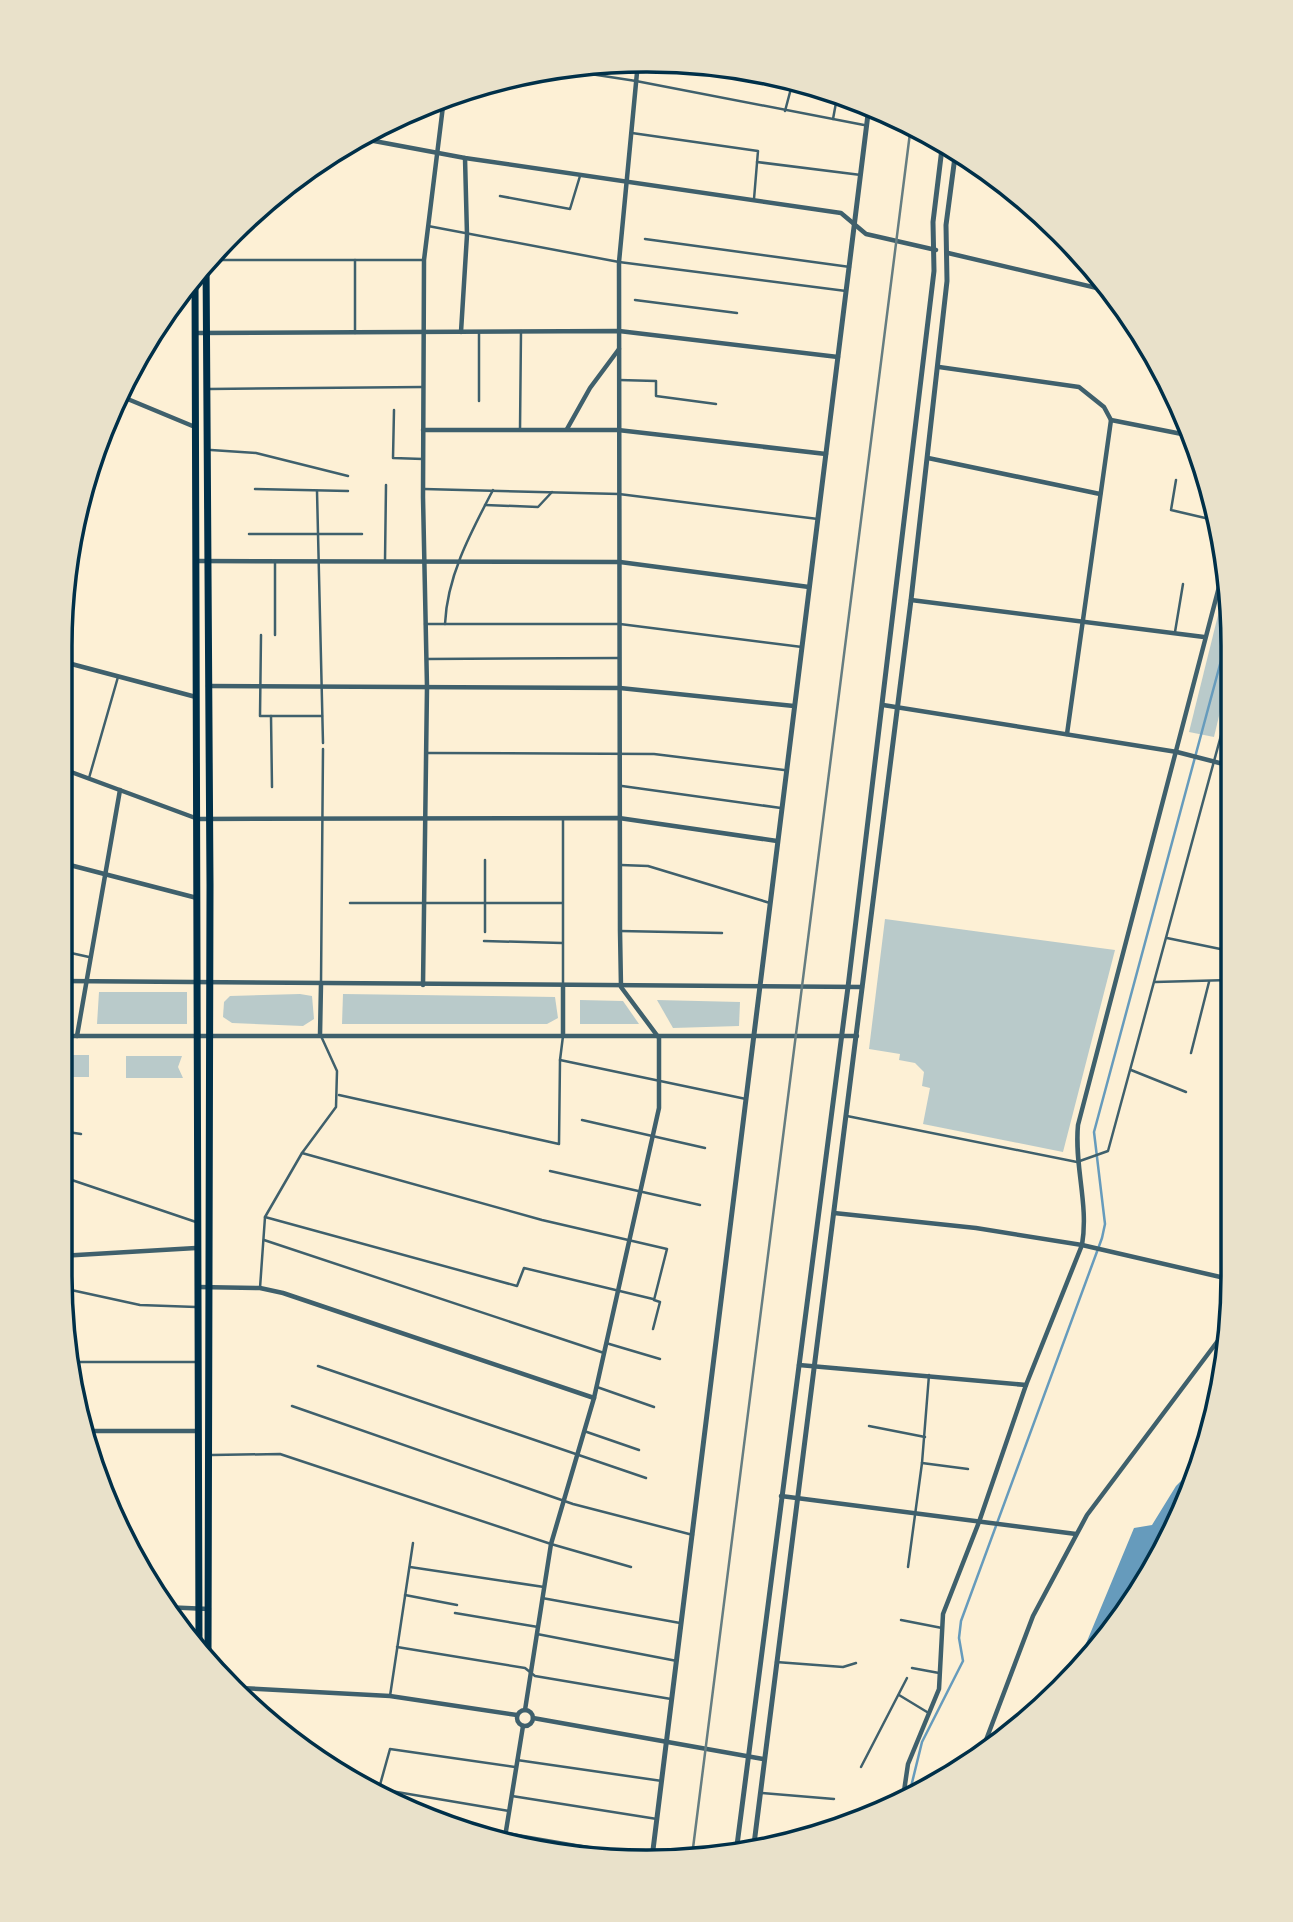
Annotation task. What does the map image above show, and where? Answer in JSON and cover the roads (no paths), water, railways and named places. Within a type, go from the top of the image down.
[{"type":"main road","points":[[206,278],[210,983],[208,1647]]},
{"type":"main road","points":[[195,292],[200,983],[196,1222],[199,1635]]},
{"type":"street","points":[[525,1710],[551,1544],[597,1387],[659,1108],[659,1038],[621,987],[618,430],[620,262],[637,72]]},
{"type":"street","points":[[423,985],[427,687],[423,489],[424,260],[443,110]]},
{"type":"street","points":[[652,1850],[683,1624],[868,117]]},
{"type":"street","points":[[374,141],[580,176],[841,213],[866,234],[1094,287]]},
{"type":"street","points":[[737,1843],[883,705],[936,250],[933,222],[941,154]]},
{"type":"street","points":[[461,332],[467,235],[465,158]]},
{"type":"street","points":[[754,1840],[939,367],[948,253],[946,225],[954,162]]},
{"type":"street","points":[[195,333],[619,331],[838,357]]},
{"type":"street","points":[[566,430],[590,388],[619,349]]},
{"type":"street","points":[[939,367],[1079,387],[1104,407],[1111,421],[1067,734]]},
{"type":"street","points":[[128,399],[196,427]]},
{"type":"street","points":[[1111,421],[1180,434]]},
{"type":"street","points":[[423,430],[618,430],[826,454]]},
{"type":"street","points":[[928,458],[1100,494]]},
{"type":"street","points":[[196,561],[620,562],[809,587]]},
{"type":"street","points":[[904,1789],[912,1752],[939,1689],[943,1614],[979,1522],[1026,1385],[1084,1245],[1084,1205],[1077,1162],[1078,1125],[1218,590]]},
{"type":"street","points":[[911,600],[1205,637]]},
{"type":"street","points":[[72,664],[196,697]]},
{"type":"street","points":[[207,686],[620,688],[794,706]]},
{"type":"street","points":[[883,705],[1177,752],[1221,764]]},
{"type":"street","points":[[72,773],[198,819],[620,818],[777,841]]},
{"type":"street","points":[[77,1036],[103,874],[120,790]]},
{"type":"street","points":[[72,866],[198,898]]},
{"type":"street","points":[[72,981],[863,987]]},
{"type":"street","points":[[320,1035],[321,984]]},
{"type":"street","points":[[563,986],[563,1036]]},
{"type":"street","points":[[72,1036],[857,1036]]},
{"type":"street","points":[[834,1213],[976,1228],[1084,1245],[1221,1277]]},
{"type":"street","points":[[72,1255],[196,1248]]},
{"type":"street","points":[[197,1287],[260,1288],[283,1293],[594,1398]]},
{"type":"street","points":[[987,1738],[1033,1616],[1076,1534],[1217,1340]]},
{"type":"street","points":[[799,1365],[1026,1385]]},
{"type":"street","points":[[93,1431],[197,1431]]},
{"type":"street","points":[[781,1496],[1076,1534]]},
{"type":"street","points":[[178,1608],[210,1609]]},
{"type":"street","points":[[247,1688],[390,1696],[517,1715],[525,1710]]},
{"type":"street","points":[[525,1710],[533,1718],[667,1739],[676,1744],[763,1759]]},
{"type":"street","points":[[517,1715],[523,1726]]},
{"type":"street","points":[[523,1726],[531,1723],[533,1718]]},
{"type":"street","points":[[506,1833],[523,1726]]},
{"type":"lane","points":[[594,75],[867,125]]},
{"type":"lane","points":[[785,111],[791,90]]},
{"type":"lane","points":[[833,119],[836,104]]},
{"type":"lane","points":[[632,133],[758,151],[754,202]]},
{"type":"lane","points":[[757,162],[861,175]]},
{"type":"lane","points":[[500,196],[570,209],[580,176]]},
{"type":"lane","points":[[428,226],[555,252],[847,291]]},
{"type":"lane","points":[[645,239],[850,267]]},
{"type":"lane","points":[[222,259],[424,260]]},
{"type":"lane","points":[[355,260],[355,333]]},
{"type":"lane","points":[[635,300],[737,313]]},
{"type":"lane","points":[[520,430],[521,331]]},
{"type":"lane","points":[[479,401],[480,332]]},
{"type":"lane","points":[[619,380],[656,381],[656,396],[716,404]]},
{"type":"lane","points":[[206,389],[423,387]]},
{"type":"lane","points":[[394,410],[393,458],[423,459]]},
{"type":"lane","points":[[206,450],[256,453],[348,476]]},
{"type":"lane","points":[[1176,480],[1171,510],[1207,518]]},
{"type":"lane","points":[[385,561],[386,485]]},
{"type":"lane","points":[[255,489],[348,491]]},
{"type":"lane","points":[[423,489],[619,494],[818,519]]},
{"type":"lane","points":[[445,624],[446,603],[466,540],[494,490]]},
{"type":"lane","points":[[317,491],[323,743]]},
{"type":"lane","points":[[485,505],[538,507],[553,491]]},
{"type":"lane","points":[[249,534],[362,534]]},
{"type":"lane","points":[[275,561],[275,635]]},
{"type":"lane","points":[[1175,633],[1183,583]]},
{"type":"lane","points":[[425,624],[620,624],[802,647]]},
{"type":"lane","points":[[261,635],[260,716],[322,716]]},
{"type":"lane","points":[[426,659],[620,658]]},
{"type":"lane","points":[[88,779],[118,677]]},
{"type":"lane","points":[[271,716],[271,787]]},
{"type":"lane","points":[[847,1116],[1077,1162],[1108,1152],[1221,738]]},
{"type":"lane","points":[[321,984],[323,749]]},
{"type":"lane","points":[[425,753],[620,753],[786,770]]},
{"type":"lane","points":[[619,786],[781,808]]},
{"type":"lane","points":[[563,818],[563,986]]},
{"type":"lane","points":[[485,860],[485,932]]},
{"type":"lane","points":[[620,864],[648,866],[770,903]]},
{"type":"lane","points":[[350,903],[562,903]]},
{"type":"lane","points":[[620,931],[722,933]]},
{"type":"lane","points":[[1167,938],[1221,949]]},
{"type":"lane","points":[[484,941],[562,943]]},
{"type":"lane","points":[[72,953],[89,957]]},
{"type":"lane","points":[[1155,982],[1221,981]]},
{"type":"lane","points":[[1191,1053],[1209,982]]},
{"type":"lane","points":[[260,1288],[265,1217],[302,1153],[336,1107],[337,1072],[320,1035]]},
{"type":"lane","points":[[338,1095],[559,1144],[560,1060],[563,1036]]},
{"type":"lane","points":[[560,1060],[748,1100]]},
{"type":"lane","points":[[1132,1070],[1186,1091]]},
{"type":"lane","points":[[582,1120],[705,1148]]},
{"type":"lane","points":[[72,1132],[81,1134]]},
{"type":"lane","points":[[302,1153],[667,1249],[654,1300]]},
{"type":"lane","points":[[550,1171],[700,1205]]},
{"type":"lane","points":[[72,1180],[196,1222]]},
{"type":"lane","points":[[265,1217],[517,1286],[524,1268],[660,1301],[653,1329]]},
{"type":"lane","points":[[264,1240],[604,1353]]},
{"type":"lane","points":[[72,1290],[140,1305],[197,1307]]},
{"type":"lane","points":[[606,1343],[660,1359]]},
{"type":"lane","points":[[79,1362],[198,1362]]},
{"type":"lane","points":[[318,1366],[646,1478]]},
{"type":"lane","points":[[908,1567],[925,1437],[929,1375]]},
{"type":"lane","points":[[597,1387],[654,1407]]},
{"type":"lane","points":[[292,1406],[563,1499],[693,1535]]},
{"type":"lane","points":[[869,1426],[925,1437]]},
{"type":"lane","points":[[583,1431],[639,1450]]},
{"type":"lane","points":[[208,1455],[280,1454],[551,1544],[631,1567]]},
{"type":"lane","points":[[922,1464],[968,1469]]},
{"type":"lane","points":[[390,1696],[413,1544]]},
{"type":"lane","points":[[410,1567],[544,1587]]},
{"type":"lane","points":[[405,1595],[457,1605]]},
{"type":"lane","points":[[542,1598],[683,1624]]},
{"type":"lane","points":[[455,1613],[538,1627]]},
{"type":"lane","points":[[901,1620],[942,1628]]},
{"type":"lane","points":[[537,1634],[677,1661]]},
{"type":"lane","points":[[397,1647],[525,1668],[535,1676],[671,1699]]},
{"type":"lane","points":[[776,1662],[842,1667],[856,1663]]},
{"type":"lane","points":[[912,1668],[941,1674]]},
{"type":"lane","points":[[862,1767],[907,1678]]},
{"type":"lane","points":[[898,1695],[928,1712]]},
{"type":"lane","points":[[380,1784],[390,1749],[516,1767]]},
{"type":"lane","points":[[517,1760],[662,1781]]},
{"type":"lane","points":[[759,1793],[834,1799]]},
{"type":"lane","points":[[400,1794],[509,1811]]},
{"type":"lane","points":[[512,1796],[657,1819]]},
{"type":"water","points":[[1184,1478],[1162,1530],[1144,1563],[1124,1595],[1084,1647],[1134,1528],[1152,1525]]},
{"type":"waterway","points":[[911,1785],[922,1742],[963,1661],[959,1638],[961,1621],[1102,1238],[1105,1224],[1094,1132],[1221,661]]},
{"type":"railway","points":[[693,1848],[910,136]]}]
